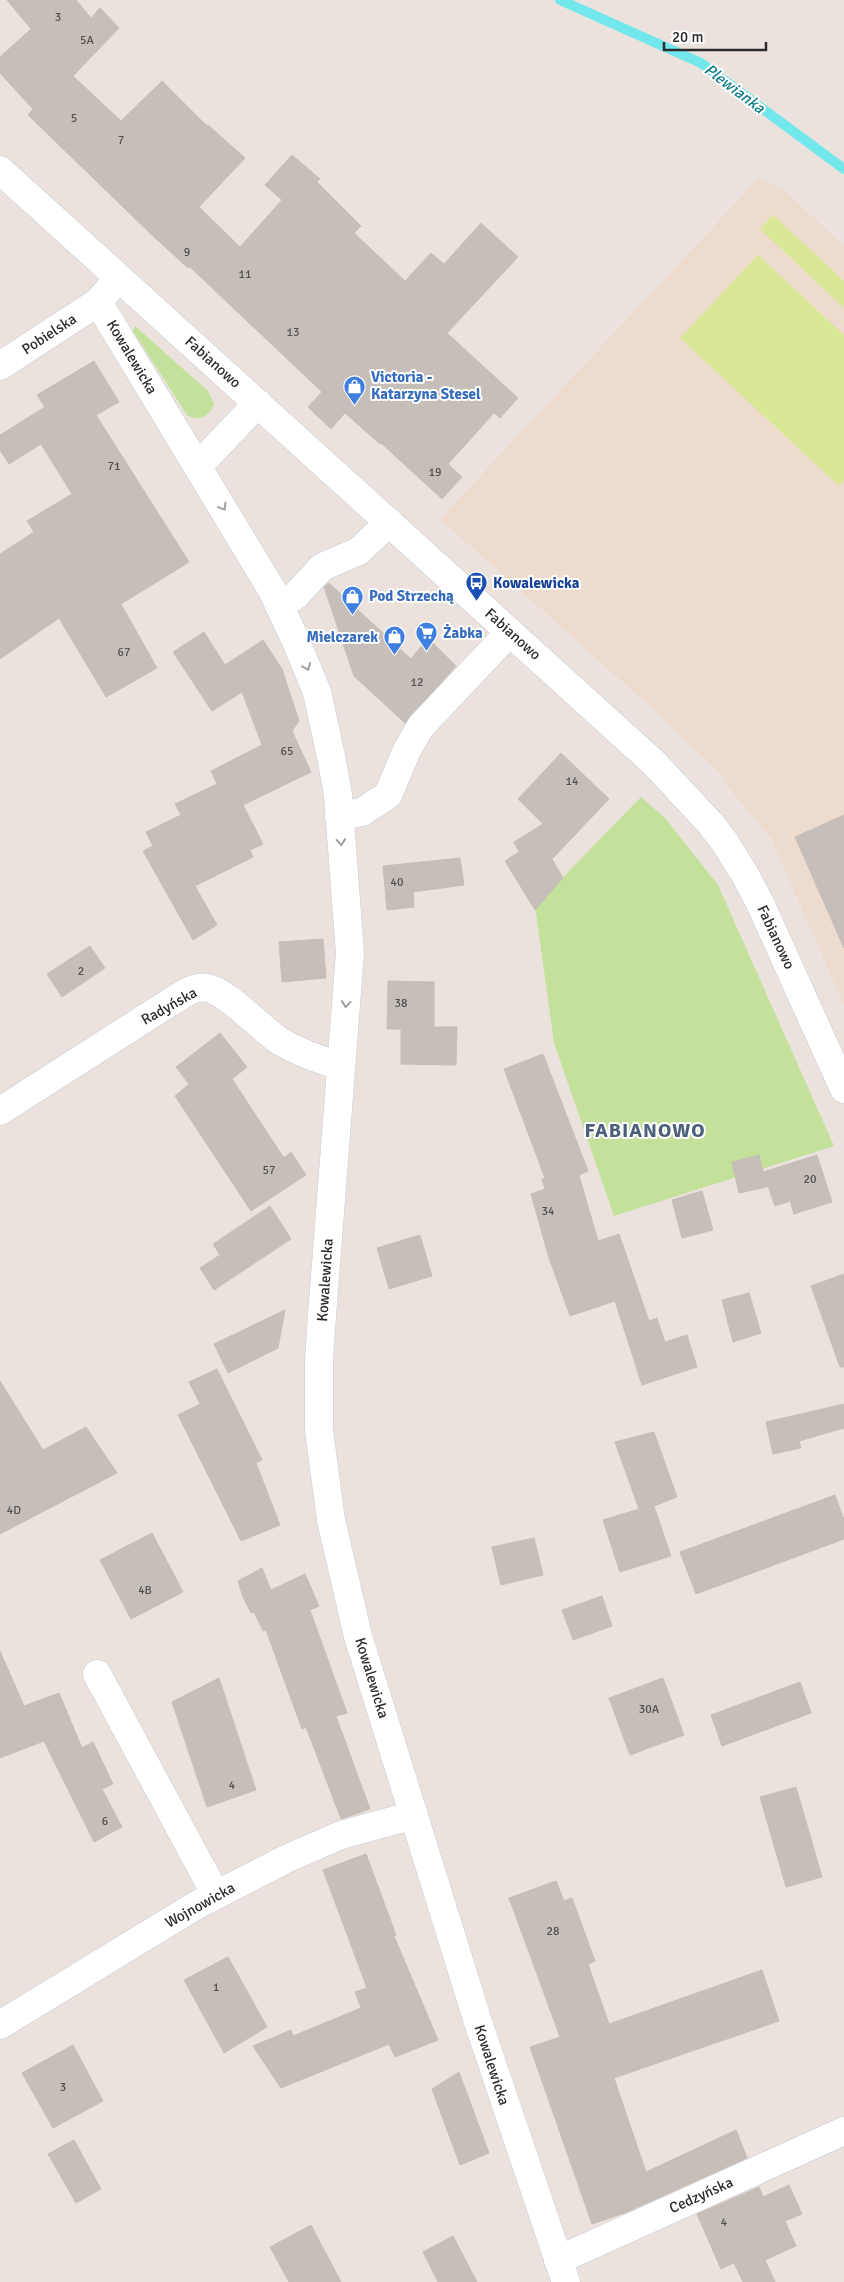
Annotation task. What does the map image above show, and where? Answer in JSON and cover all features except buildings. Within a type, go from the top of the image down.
[{"type":"street","name":"Fabianowo","points":[[0,170],[653,762],[692,801],[724,841],[760,903],[844,1089]]},
{"type":"street","name":"Pobielska","points":[[0,366],[98,302],[119,278]]},
{"type":"street","name":"Kowalewicka","points":[[98,302],[257,564],[279,605],[317,692],[332,761],[339,816],[350,953],[320,1342],[319,1430],[331,1520],[346,1593],[414,1815],[478,2022],[562,2271]]},
{"type":"street","points":[[198,466],[258,403]]},
{"type":"street","points":[[279,605],[295,596],[322,567],[359,551],[388,522]]},
{"type":"street","points":[[339,816],[362,812],[388,795],[407,750],[421,726],[510,632]]},
{"type":"street","name":"Radyńska","points":[[0,1111],[168,1003],[196,988],[208,988],[220,994],[280,1041],[306,1055],[341,1066]]},
{"type":"street","points":[[97,1674],[216,1895]]},
{"type":"street","name":"Wojnowicka","points":[[0,2024],[216,1895],[286,1859],[341,1835],[414,1815]]},
{"type":"street","name":"Cedzyńska","points":[[562,2271],[844,2131]]},
{"type":"shaded area","points":[[759,178],[785,191],[844,246],[844,1005],[771,838],[723,781],[725,778],[653,709],[440,519]]},
{"type":"green space","points":[[773,215],[844,281],[844,308],[760,229]]},
{"type":"green space","points":[[758,255],[844,335],[844,480],[839,486],[680,338]]},
{"type":"green space","points":[[135,326],[208,391],[214,404],[206,415],[196,418],[187,415],[133,331]]},
{"type":"green space","points":[[641,797],[665,818],[718,885],[834,1146],[614,1216],[554,1043],[535,906]]},
{"type":"waterway","name":"Plewianka","points":[[560,0],[701,63],[844,169]]},
{"type":"place","name":"Victoria - Katarzyna Stesel","points":[[355,405]]},
{"type":"place","name":"Kowalewicka","points":[[477,602]]},
{"type":"place","name":"Pod Strzechą","points":[[353,615]]},
{"type":"place","name":"Żabka","points":[[427,652]]},
{"type":"place","name":"Mielczarek","points":[[394,656]]},
{"type":"district","name":"FABIANOWO","points":[[645,1130]]}]
